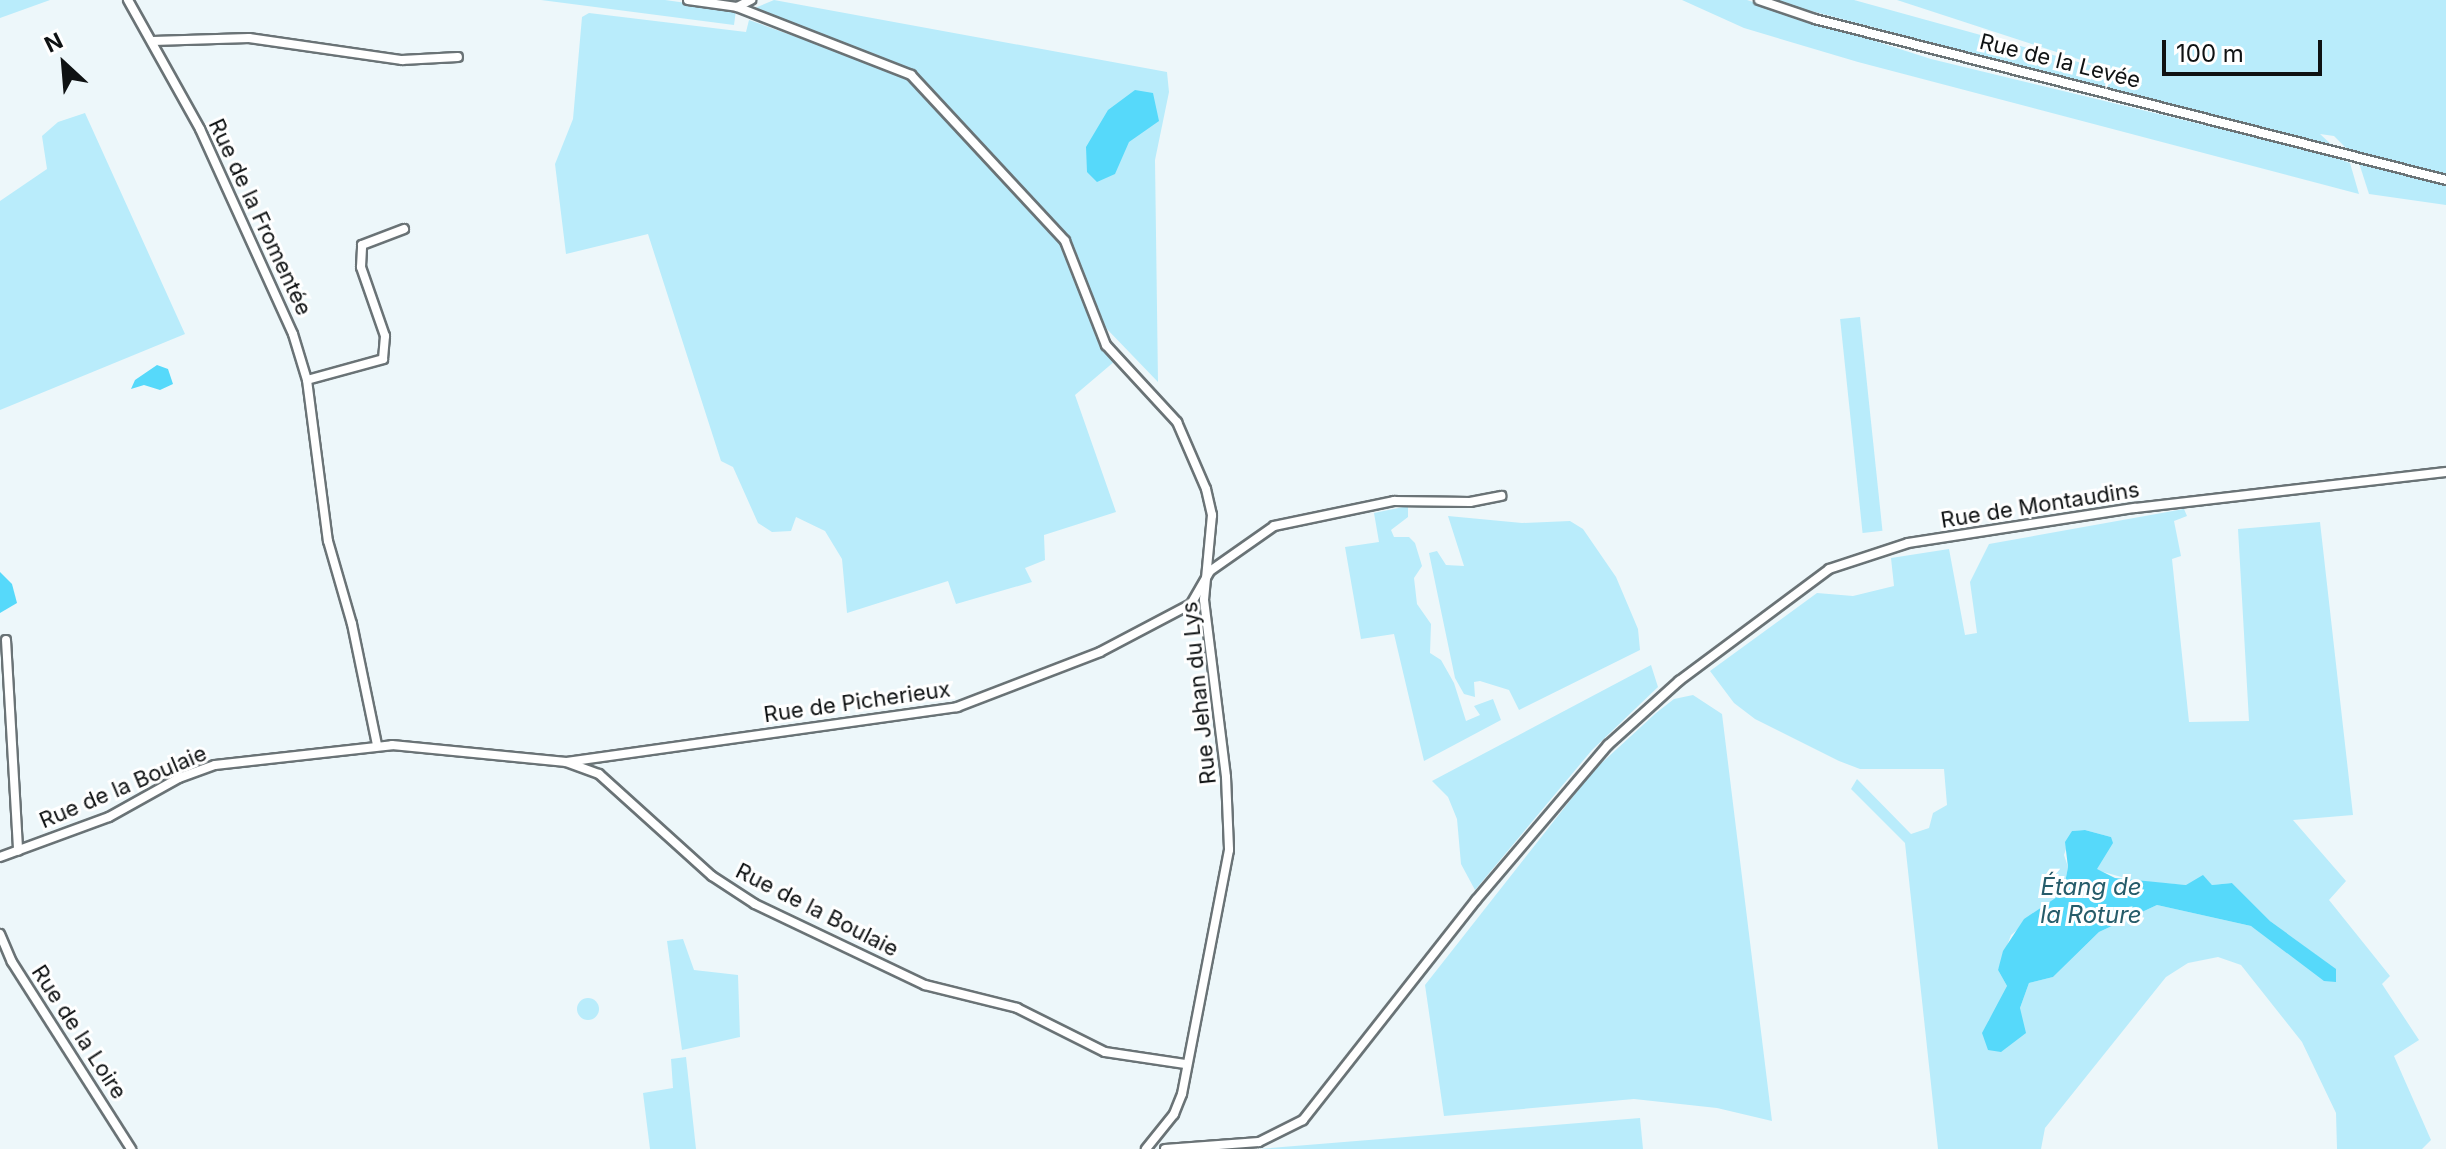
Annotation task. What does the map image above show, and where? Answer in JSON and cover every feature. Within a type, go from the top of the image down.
[{"type":"street","name":"Rue de la Fromentée","points":[[128,0],[153,41],[278,294],[307,380],[328,541],[352,624],[377,745]]},
{"type":"street","name":"Rue Jehan du Lys","points":[[688,0],[737,7],[911,75],[1065,241],[1106,345],[1177,422],[1212,515],[1210,571],[1204,600],[1226,777],[1229,850],[1174,1114],[1146,1149]]},
{"type":"street","points":[[737,7],[751,0]]},
{"type":"street","name":"Rue de la Levée","points":[[1759,0],[1815,19],[2446,180]]},
{"type":"street","points":[[153,41],[249,38],[402,60],[458,57]]},
{"type":"street","points":[[307,380],[383,359],[385,336],[361,267],[362,245],[404,229]]},
{"type":"street","name":"Rue de Montaudins","points":[[1165,1149],[1274,1138],[1303,1120],[1486,888],[1608,745],[1679,681],[1829,569],[1886,548],[2135,508],[2446,472]]},
{"type":"street","points":[[1210,571],[1274,526],[1394,501],[1470,502],[1501,496]]},
{"type":"street","name":"Rue de Picherieux","points":[[566,762],[611,752],[901,718],[1001,694],[1100,652],[1191,604],[1210,571]]},
{"type":"street","points":[[6,640],[18,851]]},
{"type":"street","name":"Rue de la Boulaie","points":[[0,857],[109,817],[179,778],[215,765],[377,745],[425,745],[566,762],[604,777],[712,876],[755,904],[925,985],[1017,1008],[1105,1052],[1185,1064]]},
{"type":"street","points":[[604,777],[603,761],[611,752]]},
{"type":"street","name":"Rue de la Loire","points":[[0,934],[12,962],[131,1149]]},
{"type":"shaded area","points":[[0,0],[50,0],[0,18]]},
{"type":"shaded area","points":[[541,0],[665,0],[736,10],[734,25]]},
{"type":"shaded area","points":[[774,0],[1167,72],[1169,92],[1155,160],[1158,382],[1104,326],[1070,241],[912,69],[755,8]]},
{"type":"shaded area","points":[[1682,0],[1747,0],[1931,59],[2328,155],[2350,163],[2359,194],[1858,62],[1744,28]]},
{"type":"shaded area","points":[[1769,0],[1854,0],[2133,77],[1897,0],[2446,0],[2446,176],[2350,152],[2334,136],[2320,134],[2335,148]]},
{"type":"shaded area","points":[[589,13],[746,32],[749,20],[906,76],[1063,246],[1102,350],[1115,361],[1075,395],[1116,512],[1044,535],[1045,560],[1025,568],[1032,582],[956,604],[948,581],[847,613],[842,559],[825,531],[796,517],[791,531],[772,532],[758,523],[733,467],[721,461],[648,234],[566,254],[555,164],[573,119],[582,17]]},
{"type":"shaded area","points":[[85,113],[185,334],[0,410],[0,201],[47,169],[42,136],[58,122]]},
{"type":"shaded area","points":[[2359,163],[2446,180],[2446,205],[2369,194]]},
{"type":"shaded area","points":[[1860,317],[1882,531],[1863,533],[1840,319]]},
{"type":"shaded area","points":[[1408,506],[1408,517],[1391,530],[1394,537],[1409,537],[1415,543],[1422,566],[1414,578],[1417,604],[1431,624],[1430,653],[1441,660],[1454,683],[1466,721],[1480,715],[1474,706],[1493,699],[1501,720],[1424,761],[1394,634],[1361,639],[1345,547],[1379,542],[1374,513]]},
{"type":"shaded area","points":[[2184,509],[2187,516],[2174,521],[2181,556],[2172,559],[2189,722],[2249,721],[2238,529],[2320,522],[2353,815],[2293,820],[2346,881],[2329,900],[2390,976],[2382,984],[2419,1040],[2394,1056],[2431,1140],[2422,1149],[2337,1149],[2336,1113],[2302,1042],[2241,965],[2218,957],[2188,963],[2166,977],[2045,1128],[2041,1149],[1938,1149],[1905,843],[1851,789],[1857,779],[1911,834],[1929,828],[1933,813],[1947,805],[1944,769],[1860,769],[1839,761],[1755,719],[1734,703],[1710,671],[1817,593],[1853,596],[1894,586],[1891,558],[1949,549],[1965,635],[1977,633],[1970,582],[1989,544]],"holes":[[[2085,830],[2111,837],[2096,870],[2136,881],[2187,885],[2203,876],[2212,885],[2232,883],[2270,921],[2335,969],[2251,926],[2157,905],[2099,932],[2053,977],[2029,983],[2020,1008],[1988,1021],[2004,999],[2007,986],[1998,970],[2011,935],[2063,893],[2068,867],[2064,855],[2072,831]]]},
{"type":"shaded area","points":[[1448,516],[1522,523],[1570,521],[1583,529],[1616,577],[1638,629],[1640,650],[1519,710],[1509,690],[1480,681],[1474,682],[1475,697],[1464,694],[1455,678],[1429,553],[1437,551],[1446,565],[1464,566]]},
{"type":"shaded area","points":[[1651,665],[1658,687],[1592,750],[1475,890],[1461,864],[1457,819],[1448,797],[1432,781]]},
{"type":"shaded area","points":[[1693,695],[1722,714],[1772,1121],[1717,1108],[1634,1099],[1444,1116],[1425,985],[1594,770],[1674,699]]},
{"type":"shaded area","points":[[683,939],[694,970],[738,975],[740,1037],[682,1050],[667,941]]},
{"type":"shaded area","points":[[584,998],[592,998],[599,1009],[592,1020],[584,1020],[577,1013],[577,1005]]},
{"type":"shaded area","points":[[686,1057],[696,1149],[650,1149],[643,1093],[673,1088],[671,1059]]},
{"type":"shaded area","points":[[1640,1118],[1643,1149],[1259,1149]]},
{"type":"water","points":[[1135,90],[1153,93],[1159,121],[1129,142],[1115,174],[1097,182],[1087,172],[1086,147],[1108,110]]},
{"type":"water","points":[[157,365],[168,369],[173,384],[160,390],[144,385],[131,389],[135,380]]},
{"type":"water","points":[[0,572],[12,584],[17,603],[0,613]]},
{"type":"water","name":"Étang de la Roture","points":[[2085,830],[2111,837],[2113,843],[2097,869],[2115,878],[2186,885],[2203,875],[2212,885],[2232,883],[2270,921],[2336,969],[2336,982],[2324,981],[2251,926],[2157,905],[2099,932],[2053,977],[2029,983],[2020,1008],[2026,1033],[2001,1052],[1988,1050],[1982,1033],[2007,986],[1998,970],[2003,951],[2024,919],[2063,893],[2068,867],[2065,842],[2072,831]]}]
